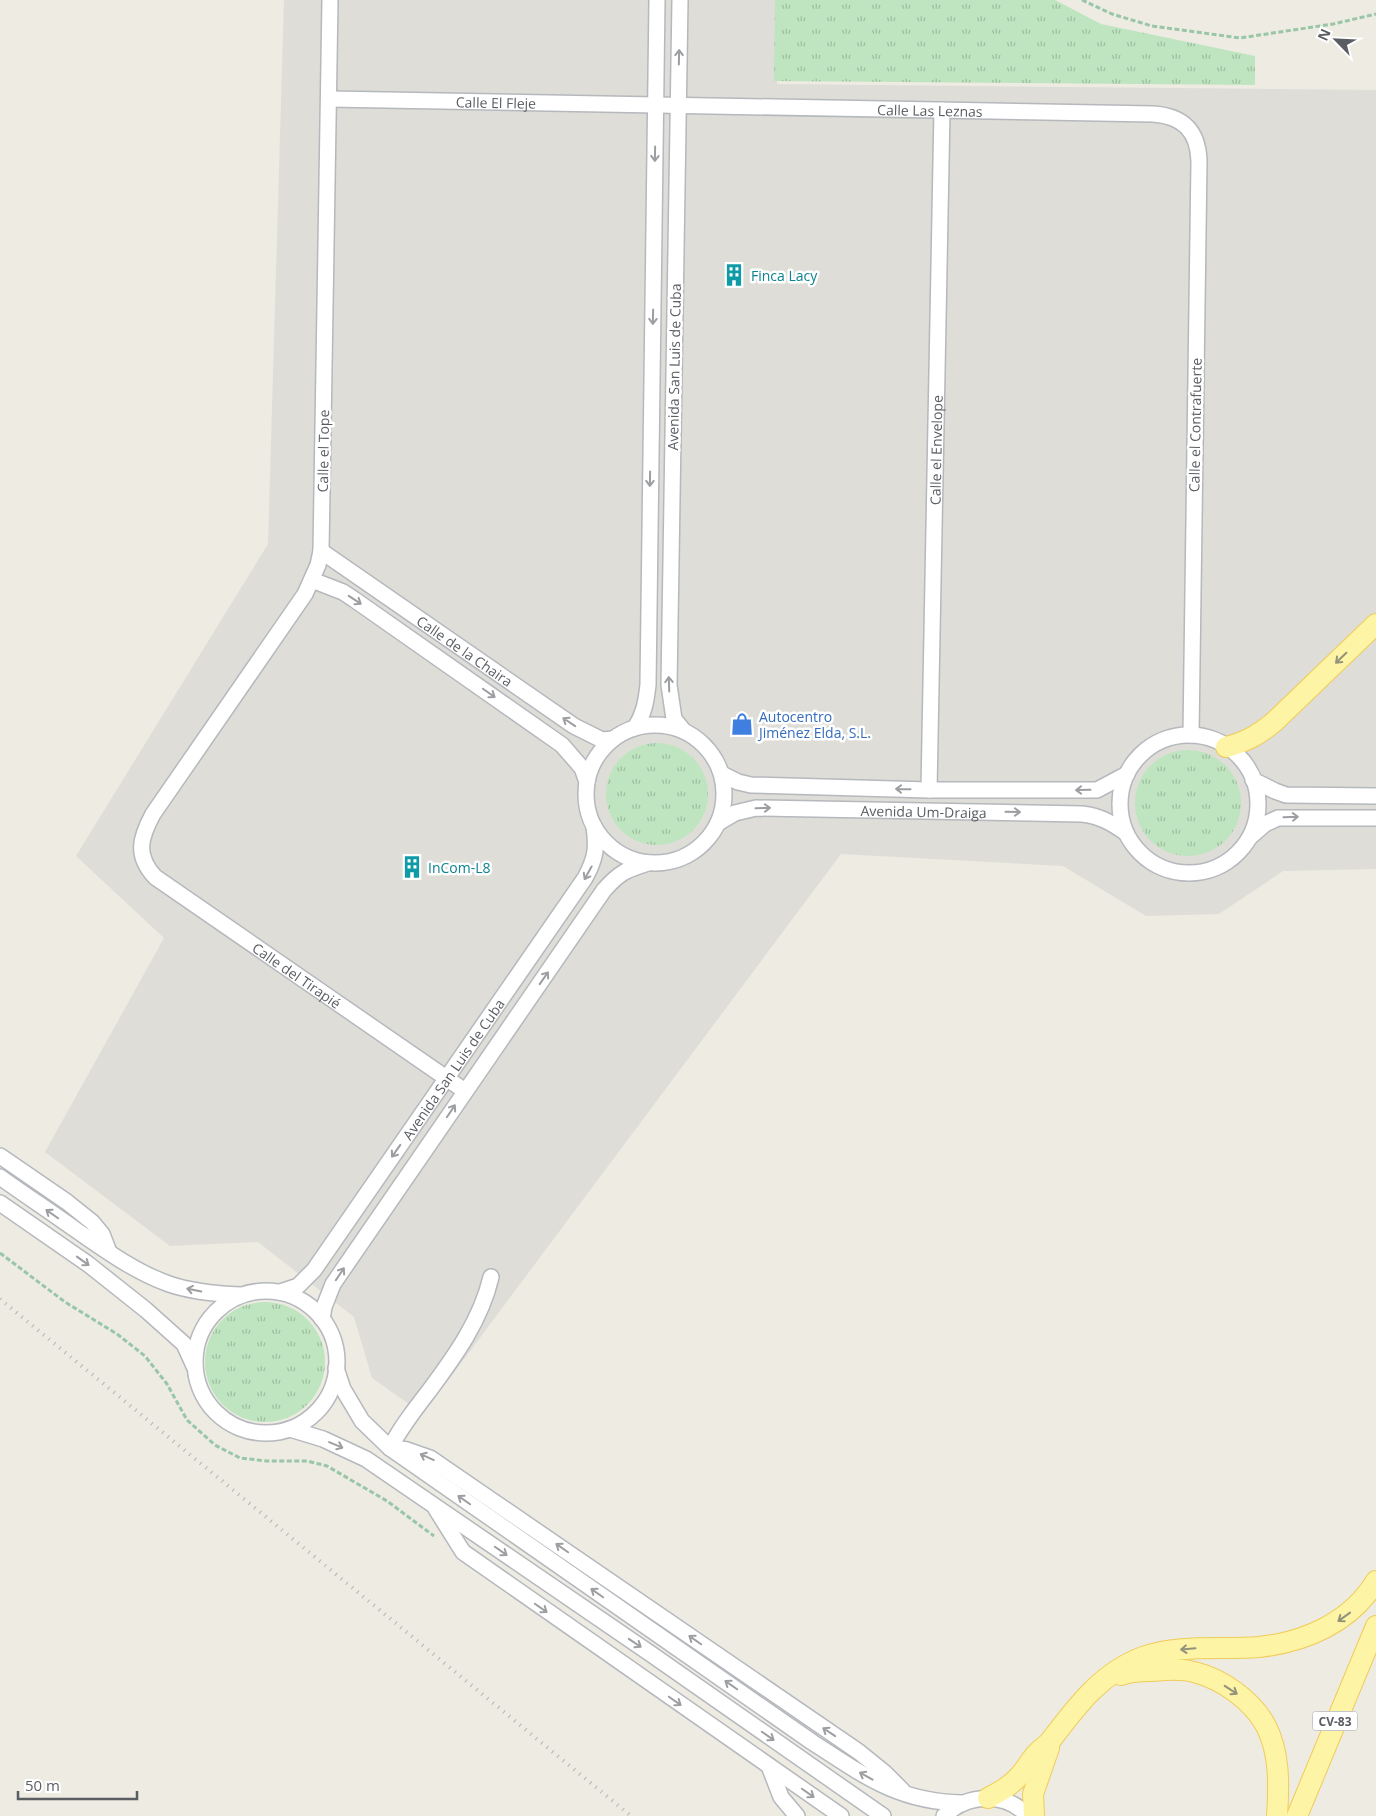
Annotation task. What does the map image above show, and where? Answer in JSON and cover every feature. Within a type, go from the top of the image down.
[{"type":"main road","points":[[1226,747],[1257,735],[1274,722],[1376,624]]},
{"type":"main road","points":[[988,1798],[1012,1784],[1037,1753],[1050,1741],[1072,1711],[1101,1683],[1121,1668],[1142,1658],[1162,1652],[1203,1648],[1260,1647],[1316,1634],[1345,1617],[1367,1596],[1376,1581]]},
{"type":"main road","name":"CV-83","points":[[1297,1816],[1376,1626]]},
{"type":"main road","points":[[1101,1683],[1126,1673],[1174,1669],[1194,1672],[1213,1679],[1234,1691],[1252,1706],[1266,1726],[1274,1749],[1279,1780],[1277,1816]]},
{"type":"main road","points":[[1034,1816],[1033,1794],[1050,1741]]},
{"type":"street","name":"Calle el Tope","points":[[142,849],[143,831],[153,814],[304,594],[318,565],[321,551],[330,99],[330,0]]},
{"type":"street","name":"Avenida San Luis de Cuba","points":[[658,0],[666,106],[669,685],[674,719],[682,730]]},
{"type":"street","name":"Avenida San Luis de Cuba","points":[[635,728],[642,717],[648,685],[666,106],[680,0]]},
{"type":"street","name":"Calle El Fleje","points":[[330,99],[666,106]]},
{"type":"street","name":"Calle Las Leznas","points":[[666,106],[1153,114],[1170,116],[1180,121]]},
{"type":"street","name":"Calle el Envelope","points":[[929,790],[942,110]]},
{"type":"street","name":"Calle el Contrafuerte","points":[[1180,121],[1195,138],[1199,161],[1191,735]]},
{"type":"street","name":"Calle de la Chaira","points":[[321,551],[574,726],[602,740],[613,739]]},
{"type":"street","name":"Calle de la Chaira","points":[[312,580],[343,592],[562,744],[582,768],[587,782]]},
{"type":"street","points":[[650,724],[682,730],[700,740],[713,756],[722,774],[724,799],[718,823],[706,841],[689,854],[669,862],[648,863],[626,857],[607,844],[594,826],[587,804],[587,782],[596,758],[613,739],[635,728],[650,724]]},
{"type":"street","points":[[1249,838],[1257,812],[1253,780],[1242,761],[1226,747],[1206,737],[1191,735],[1171,738],[1153,746],[1138,758],[1127,774],[1122,788],[1120,804],[1126,834],[1145,857],[1157,866],[1172,871],[1186,873],[1201,872],[1216,868],[1229,860],[1265,824],[1278,818],[1376,818]]},
{"type":"street","name":"Avenida Um-Draiga","points":[[722,774],[738,782],[751,785],[929,790],[1097,790],[1127,774]]},
{"type":"street","points":[[1253,780],[1286,795],[1376,796]]},
{"type":"street","name":"Avenida Um-Draiga","points":[[718,823],[735,813],[756,808],[1072,813],[1095,815],[1111,822],[1126,834]]},
{"type":"street","name":"Avenida San Luis de Cuba","points":[[280,1292],[298,1286],[314,1270],[585,878],[594,861],[596,846],[594,826]]},
{"type":"street","name":"Calle del Tirapié","points":[[142,849],[148,868],[156,877],[465,1091]]},
{"type":"street","name":"Avenida San Luis de Cuba","points":[[322,1319],[324,1307],[333,1284],[604,890],[617,876],[627,870],[648,863]]},
{"type":"street","points":[[0,1156],[67,1202],[92,1222],[102,1234],[109,1252]]},
{"type":"street","points":[[0,1177],[109,1252],[145,1274],[169,1284],[202,1292],[242,1295],[280,1292],[303,1302],[322,1319],[331,1334],[336,1351],[336,1368],[332,1388],[322,1405],[308,1420],[290,1429],[272,1433],[253,1432],[235,1426],[220,1416],[207,1402],[199,1385],[195,1367],[184,1344],[146,1310],[88,1264],[0,1203]]},
{"type":"street","points":[[390,1448],[406,1422],[458,1350],[476,1319],[486,1296],[491,1277]]},
{"type":"street","points":[[195,1367],[196,1349],[202,1331],[212,1316],[226,1304],[242,1295]]},
{"type":"street","points":[[336,1368],[343,1389],[362,1421],[390,1448],[812,1742],[863,1775],[908,1796],[944,1803],[962,1803]]},
{"type":"street","points":[[290,1429],[342,1447],[366,1460],[883,1816]]},
{"type":"street","points":[[432,1504],[463,1552],[841,1816]]},
{"type":"street","points":[[769,1766],[781,1797],[797,1816]]},
{"type":"street","points":[[944,1816],[962,1803],[988,1798],[1002,1800],[1015,1805],[1028,1816]]},
{"type":"path","points":[[1082,0],[1112,14],[1152,26],[1240,38],[1333,24],[1376,14]]},
{"type":"path","points":[[0,1253],[65,1302],[117,1334],[145,1356],[167,1384],[187,1420],[215,1445],[240,1458],[307,1461],[327,1466],[386,1500],[436,1538]]},
{"type":"shaded area","points":[[284,0],[778,0],[777,84],[1376,90],[1376,869],[1283,871],[1219,914],[1146,916],[1063,866],[841,854],[423,1414],[372,1378],[354,1317],[258,1242],[170,1246],[45,1152],[164,938],[76,856],[268,544]]},
{"type":"green space","points":[[775,0],[1055,0],[1101,24],[1255,56],[1255,85],[774,81]]},
{"type":"green space","points":[[657,743],[677,747],[693,758],[704,774],[708,794],[704,814],[693,830],[677,841],[657,845],[637,841],[621,830],[610,814],[606,794],[610,774],[621,758],[637,747]]},
{"type":"green space","points":[[1188,750],[1208,754],[1226,765],[1237,783],[1241,803],[1237,823],[1226,841],[1208,852],[1188,856],[1168,852],[1150,841],[1139,823],[1135,803],[1139,783],[1150,765],[1168,754]]},
{"type":"green space","points":[[265,1302],[277,1303],[288,1307],[298,1312],[307,1320],[315,1329],[320,1339],[324,1350],[324,1374],[320,1385],[315,1395],[307,1404],[298,1412],[288,1417],[277,1421],[265,1422],[253,1421],[242,1417],[232,1412],[223,1404],[215,1395],[210,1385],[206,1374],[205,1362],[206,1350],[210,1339],[215,1329],[223,1320],[232,1312],[242,1307],[253,1303]]},
{"type":"railway","points":[[0,1299],[631,1816]]},
{"type":"place","name":"Finca Lacy","points":[[734,275]]},
{"type":"place","name":"Autocentro Jiménez Elda, S.L.","points":[[742,724]]},
{"type":"place","name":"InCom-L8","points":[[412,867]]}]
